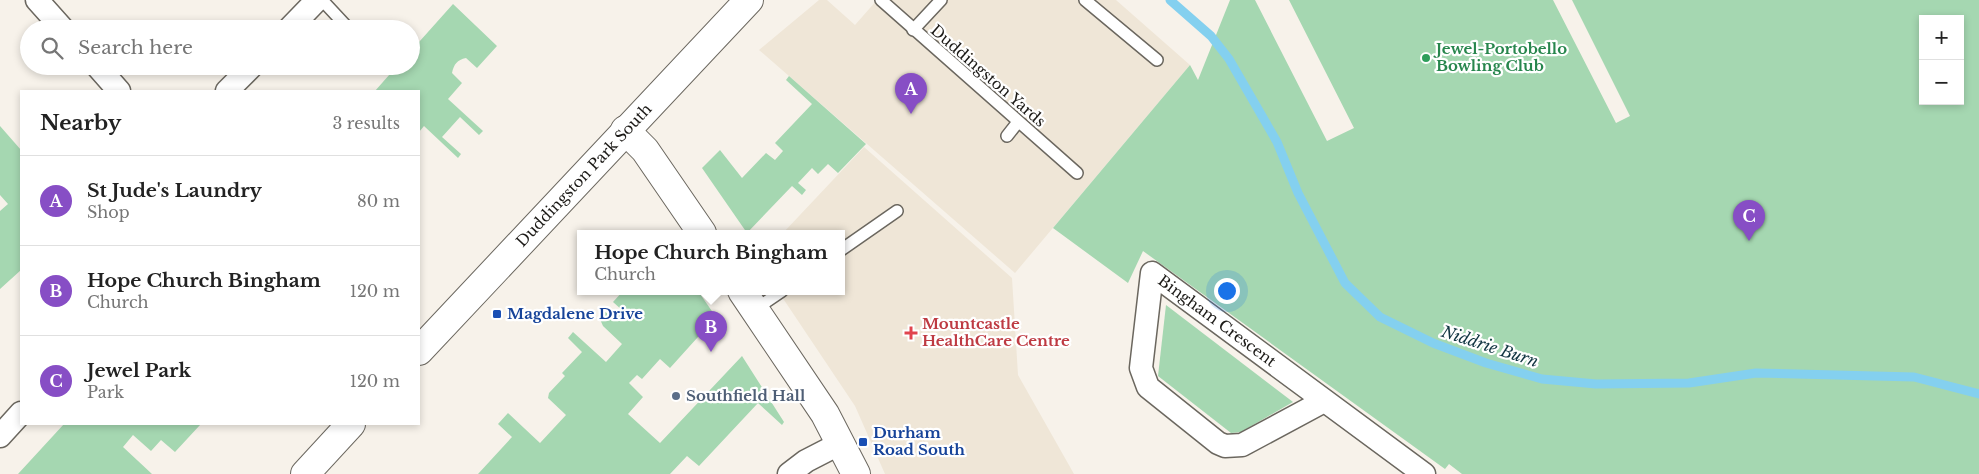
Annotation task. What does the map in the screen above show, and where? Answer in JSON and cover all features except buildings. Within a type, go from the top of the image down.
[{"type":"main road","name":"Duddingston Park South","points":[[420,350],[624,130],[749,0]]},
{"type":"main road","points":[[624,130],[645,150],[700,230]]},
{"type":"main road","points":[[748,300],[825,414],[856,474]]},
{"type":"main road","points":[[305,474],[350,425]]},
{"type":"street","points":[[36,0],[55,20]]},
{"type":"street","points":[[298,20],[318,0]]},
{"type":"street","points":[[105,75],[118,90]]},
{"type":"street","points":[[228,90],[243,75]]},
{"type":"street","name":"Bingham Crescent","points":[[1324,401],[1242,445],[1225,446],[1218,443],[1153,392],[1143,380],[1140,368],[1152,273],[1424,474]]},
{"type":"street","points":[[0,436],[20,414]]},
{"type":"street","points":[[789,474],[806,461],[841,443]]},
{"type":"lane","points":[[322,0],[340,20]]},
{"type":"lane","name":"Duddingston Yards","points":[[881,0],[1077,173]]},
{"type":"lane","points":[[913,30],[941,0]]},
{"type":"lane","points":[[1085,0],[1157,60]]},
{"type":"lane","points":[[1007,136],[1018,122]]},
{"type":"lane","points":[[845,247],[897,212]]},
{"type":"lane","points":[[748,300],[767,295]]},
{"type":"shaded area","points":[[819,0],[827,0],[855,25],[877,0],[1116,0],[1190,65],[1015,273],[759,50]]},
{"type":"shaded area","name":"Mountcastle HealthCare Centre","points":[[864,147],[1012,278],[1018,375],[1074,474],[885,474],[855,406],[781,295],[845,295],[845,230],[786,230]]},
{"type":"green space","points":[[1230,0],[1255,0],[1327,141],[1354,128],[1289,0],[1553,0],[1616,123],[1630,116],[1572,0],[1979,0],[1979,474],[1462,474],[1449,464],[1445,469],[1143,251],[1128,283],[1053,228],[1190,65],[1198,80]]},
{"type":"green space","points":[[453,4],[497,46],[477,68],[466,58],[458,61],[453,70],[452,73],[462,83],[448,99],[483,131],[479,135],[460,117],[442,137],[461,154],[458,158],[424,126],[420,131],[420,90],[376,90],[389,75],[420,75],[420,41]]},
{"type":"green space","points":[[789,76],[866,144],[838,173],[828,164],[818,174],[812,168],[798,183],[806,190],[802,195],[792,186],[750,230],[745,230],[702,168],[720,150],[742,178],[766,153],[775,160],[783,151],[775,143],[812,104],[786,80]]},
{"type":"green space","points":[[0,126],[20,149],[20,271],[0,289],[0,211],[8,204],[0,195]]},
{"type":"green space","points":[[619,295],[701,295],[716,317],[670,368],[660,359],[642,379],[637,375],[629,383],[643,397],[628,414],[660,443],[742,356],[784,422],[782,425],[758,403],[699,466],[687,456],[670,474],[478,474],[512,437],[498,424],[508,413],[540,443],[566,415],[548,398],[549,393],[565,376],[562,373],[582,352],[568,338],[573,332],[606,362],[622,344],[603,326],[599,317],[604,311],[615,320],[623,311],[613,302]]},
{"type":"green space","points":[[1166,305],[1293,402],[1241,432],[1231,433],[1158,376]]},
{"type":"green space","points":[[63,425],[200,425],[175,452],[161,440],[151,451],[133,435],[123,447],[152,474],[18,474]]},
{"type":"waterway","name":"Niddrie Burn","points":[[1170,0],[1211,36],[1229,59],[1277,142],[1298,193],[1345,283],[1380,317],[1433,343],[1486,363],[1542,379],[1596,384],[1689,383],[1756,373],[1914,377],[1979,394]]},
{"type":"place","name":"Jewel-Portobello Bowling Club","points":[[1426,58]]},
{"type":"place","name":"St Jude's Laundry","points":[[911,114]]},
{"type":"place","name":"Jewel Park","points":[[1749,241]]},
{"type":"place","name":"Magdalene Drive","points":[[497,314]]},
{"type":"place","name":"Mountcastle HealthCare Centre","points":[[911,333]]},
{"type":"place","name":"Hope Church Bingham","points":[[711,352]]},
{"type":"place","name":"Southfield Hall","points":[[676,396]]},
{"type":"place","name":"Durham Road South","points":[[863,442]]}]
